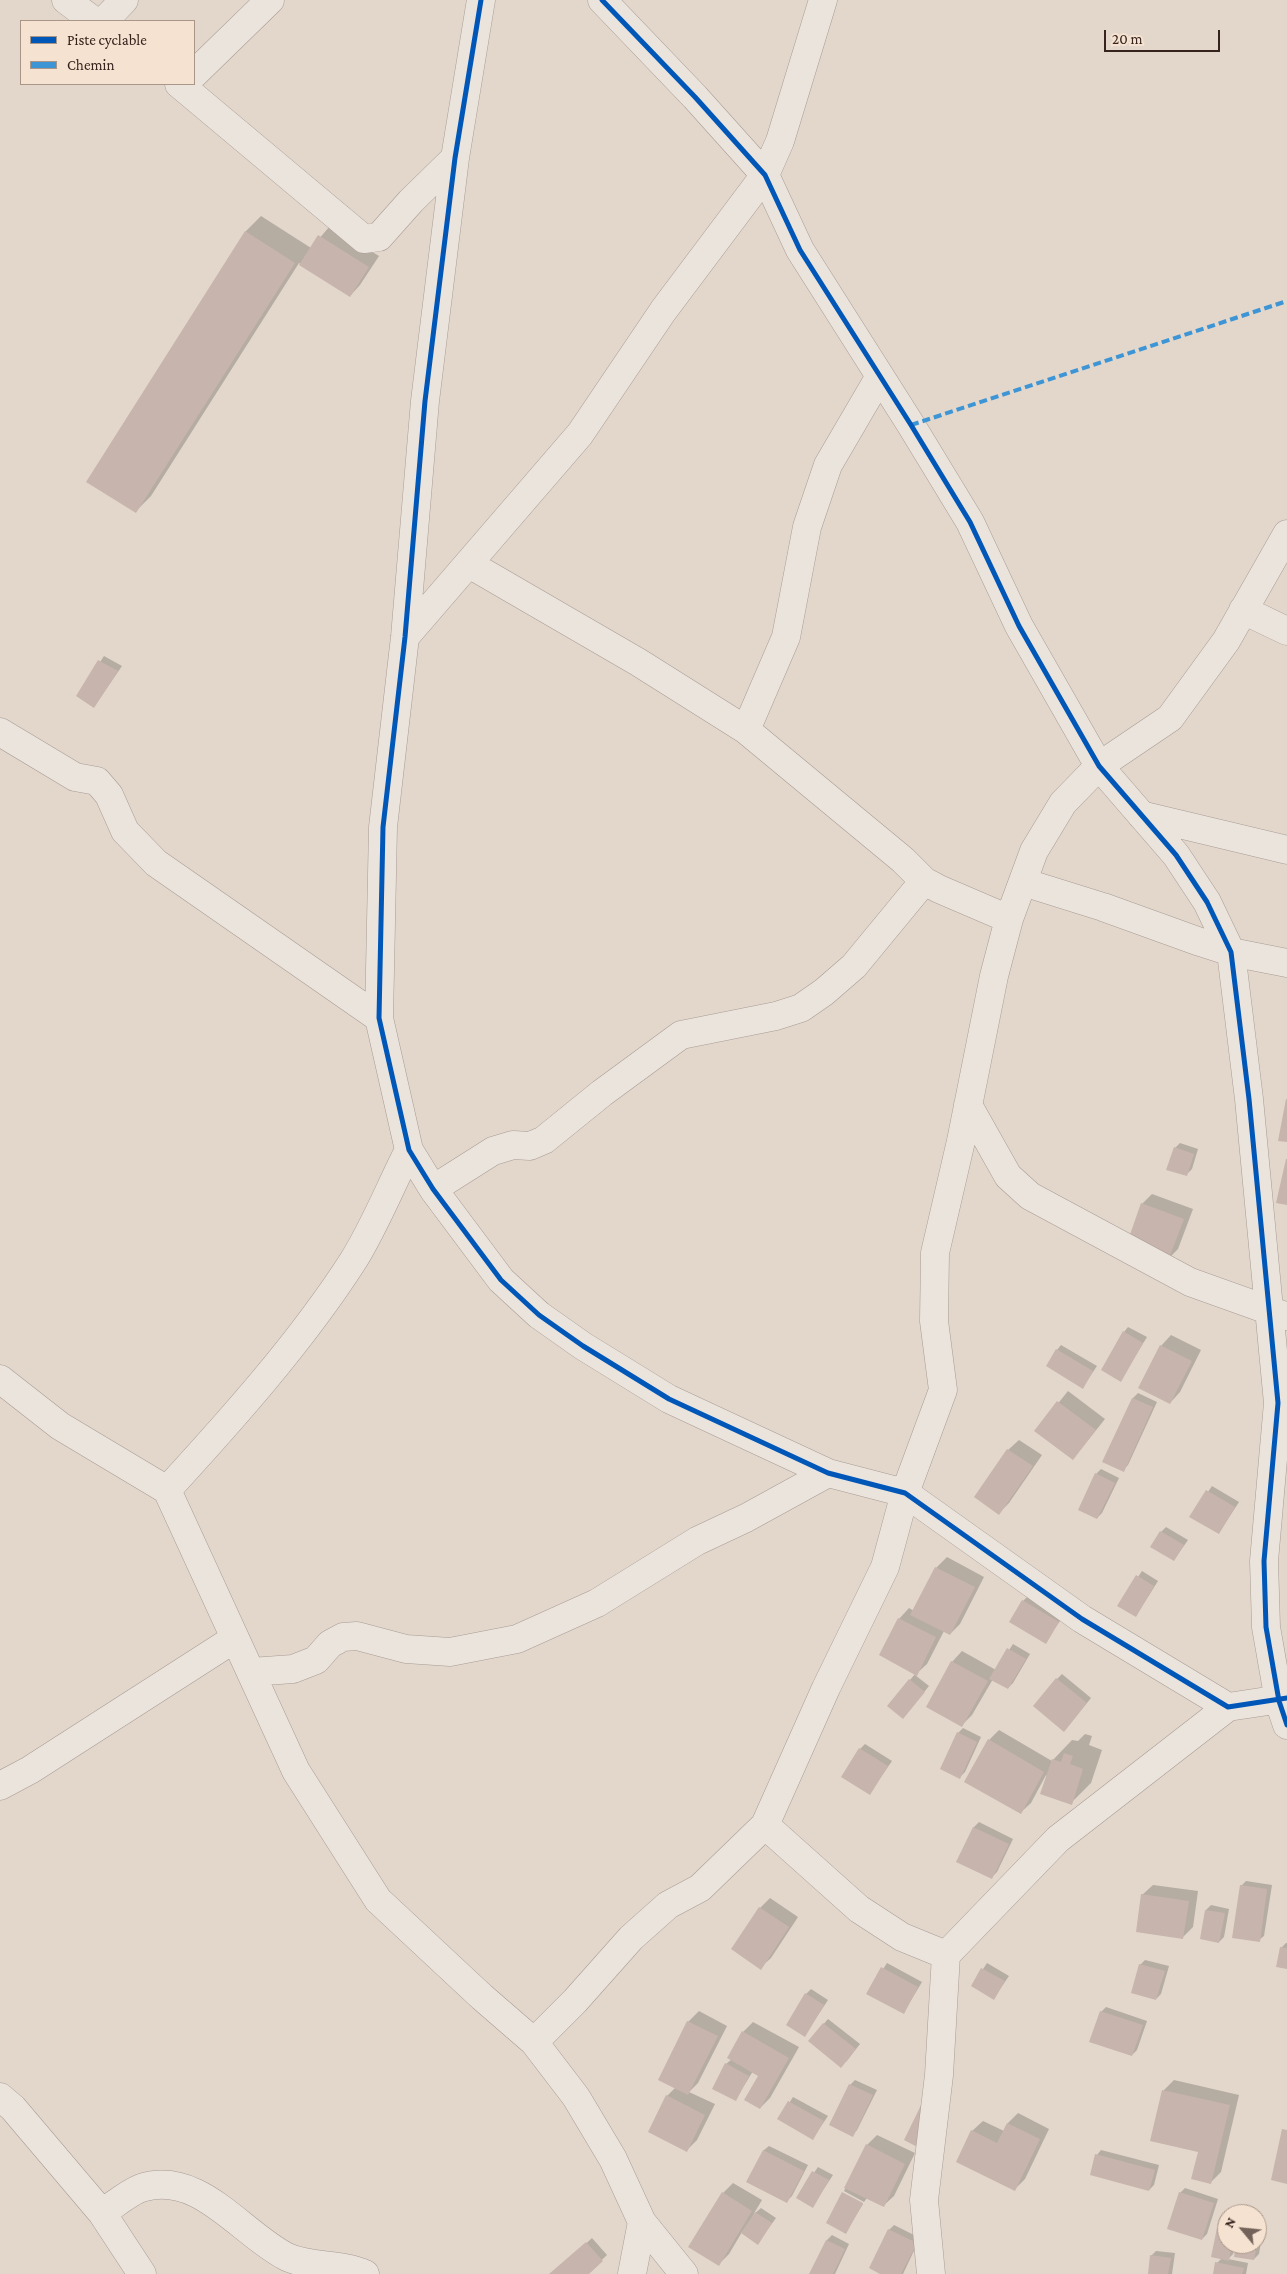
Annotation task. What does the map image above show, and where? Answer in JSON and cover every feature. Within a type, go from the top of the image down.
[{"type":"street","points":[[66,0],[93,20]]},
{"type":"street","points":[[105,20],[124,0]]},
{"type":"street","points":[[195,72],[270,0]]},
{"type":"street","points":[[482,0],[456,158],[425,401],[405,637],[383,827],[379,1018],[409,1150],[433,1189],[501,1280],[539,1315],[582,1346],[669,1399],[828,1473],[905,1493],[1082,1619],[1228,1707],[1284,1708],[1266,1627],[1264,1561],[1278,1403],[1278,1313],[1231,952],[1207,902],[1176,855],[1099,766],[1020,626],[970,522],[800,250],[765,175],[695,97],[602,0]]},
{"type":"street","points":[[405,637],[580,434],[663,311],[765,175],[780,141],[822,0]]},
{"type":"street","points":[[187,85],[364,238],[379,237],[456,158]]},
{"type":"street","points":[[746,730],[786,637],[807,527],[828,466],[880,376]]},
{"type":"street","points":[[534,2042],[575,2001],[630,1938],[668,1905],[700,1888],[765,1825],[826,1688],[885,1567],[905,1493],[943,1390],[934,1321],[935,1253],[994,976],[1009,919],[1034,851],[1063,803],[1099,766],[1170,718],[1226,641],[1287,534]]},
{"type":"street","points":[[469,564],[638,662],[746,730],[903,860],[924,880],[1009,919]]},
{"type":"street","points":[[1244,610],[1287,631]]},
{"type":"street","points":[[0,732],[75,777],[97,781],[109,795],[124,831],[156,862],[379,1018]]},
{"type":"street","points":[[1141,815],[1287,850]]},
{"type":"street","points":[[433,1189],[493,1152],[513,1145],[530,1146],[544,1140],[602,1092],[681,1035],[776,1016],[801,1008],[824,992],[854,966],[924,880]]},
{"type":"street","points":[[1023,882],[1231,952],[1287,963]]},
{"type":"street","points":[[968,1105],[1008,1176],[1030,1196],[1190,1282],[1278,1313]]},
{"type":"street","points":[[167,1490],[209,1444],[288,1350],[353,1260],[409,1150]]},
{"type":"street","points":[[0,1379],[60,1426],[167,1490],[296,1771],[378,1900],[482,1997],[534,2042],[576,2098],[613,2159],[642,2222],[684,2274]]},
{"type":"street","points":[[1278,1403],[1287,1437]]},
{"type":"street","points":[[251,1672],[293,1669],[301,1666],[316,1660],[330,1644],[343,1637],[357,1636],[406,1649],[450,1652],[516,1639],[597,1603],[697,1541],[746,1518],[828,1473]]},
{"type":"street","points":[[0,1786],[30,1770],[234,1638]]},
{"type":"street","points":[[931,2274],[924,2200],[939,2075],[946,1955],[1058,1839],[1228,1707]]},
{"type":"street","points":[[765,1825],[859,1909],[902,1937],[946,1955]]},
{"type":"street","points":[[0,2098],[13,2108],[102,2212],[142,2274]]},
{"type":"street","points":[[102,2212],[140,2188],[167,2184],[188,2190],[212,2201],[263,2243],[289,2258],[365,2274]]},
{"type":"street","points":[[632,2274],[642,2222]]},
{"type":"building","points":[[245,231],[295,263],[136,513],[86,482]]},
{"type":"building","points":[[318,235],[369,267],[350,297],[299,265]]},
{"type":"building","points":[[98,660],[118,671],[94,708],[76,696]]},
{"type":"building","points":[[1287,1099],[1287,1142],[1278,1141]]},
{"type":"building","points":[[1174,1147],[1194,1154],[1187,1176],[1166,1170]]},
{"type":"building","points":[[1287,1159],[1287,1205],[1276,1203]]},
{"type":"building","points":[[1141,1203],[1184,1219],[1168,1261],[1126,1246]]},
{"type":"building","points":[[1123,1331],[1143,1343],[1121,1382],[1101,1370]]},
{"type":"building","points":[[1160,1345],[1192,1361],[1170,1404],[1138,1388]]},
{"type":"building","points":[[1056,1349],[1093,1371],[1083,1389],[1046,1366]]},
{"type":"building","points":[[1132,1398],[1153,1407],[1124,1472],[1102,1462]]},
{"type":"building","points":[[1057,1401],[1096,1430],[1073,1460],[1034,1431]]},
{"type":"building","points":[[1007,1449],[1033,1466],[999,1515],[974,1497]]},
{"type":"building","points":[[1095,1473],[1115,1483],[1097,1519],[1078,1510]]},
{"type":"building","points":[[1206,1490],[1235,1507],[1219,1534],[1189,1517]]},
{"type":"building","points":[[1160,1531],[1184,1545],[1174,1561],[1150,1547]]},
{"type":"building","points":[[935,1567],[975,1587],[950,1635],[910,1615]]},
{"type":"building","points":[[1136,1575],[1154,1586],[1136,1617],[1117,1606]]},
{"type":"building","points":[[1022,1600],[1059,1622],[1046,1644],[1009,1622]]},
{"type":"building","points":[[898,1618],[936,1637],[917,1676],[879,1655]]},
{"type":"building","points":[[1007,1648],[1026,1659],[1008,1689],[989,1679]]},
{"type":"building","points":[[951,1661],[988,1681],[962,1727],[926,1707]]},
{"type":"building","points":[[1056,1678],[1087,1703],[1064,1732],[1033,1706]]},
{"type":"building","points":[[909,1679],[925,1692],[903,1719],[887,1706]]},
{"type":"building","points":[[957,1732],[977,1742],[960,1779],[940,1769]]},
{"type":"building","points":[[988,1739],[1044,1772],[1021,1814],[964,1782]]},
{"type":"building","points":[[859,1748],[888,1766],[870,1795],[841,1777]]},
{"type":"building","points":[[1064,1753],[1073,1756],[1070,1764],[1083,1769],[1072,1805],[1040,1794],[1052,1759],[1061,1762]]},
{"type":"building","points":[[973,1827],[1009,1844],[992,1879],[956,1862]]},
{"type":"building","points":[[1240,1885],[1267,1889],[1260,1942],[1232,1938]]},
{"type":"building","points":[[1141,1894],[1189,1901],[1183,1939],[1136,1932]]},
{"type":"building","points":[[759,1907],[789,1927],[761,1970],[731,1949]]},
{"type":"building","points":[[1205,1910],[1225,1913],[1219,1943],[1200,1939]]},
{"type":"building","points":[[1280,1947],[1287,1948],[1287,1969],[1276,1967]]},
{"type":"building","points":[[1139,1964],[1165,1971],[1156,2000],[1131,1993]]},
{"type":"building","points":[[881,1967],[918,1987],[904,2014],[866,1994]]},
{"type":"building","points":[[981,1968],[1005,1981],[994,2000],[971,1986]]},
{"type":"building","points":[[805,1993],[824,2005],[805,2037],[786,2025]]},
{"type":"building","points":[[1100,2011],[1143,2025],[1132,2056],[1089,2042]]},
{"type":"building","points":[[687,2021],[718,2036],[688,2095],[658,2080]]},
{"type":"building","points":[[823,2023],[856,2049],[841,2068],[808,2041]]},
{"type":"building","points":[[742,2031],[789,2058],[760,2109],[744,2100],[758,2076],[727,2058]]},
{"type":"building","points":[[725,2063],[749,2076],[736,2101],[712,2089]]},
{"type":"building","points":[[849,2084],[873,2095],[853,2137],[829,2125]]},
{"type":"building","points":[[1162,2090],[1230,2105],[1211,2184],[1191,2179],[1198,2152],[1150,2141]]},
{"type":"building","points":[[666,2095],[705,2115],[687,2152],[648,2132]]},
{"type":"building","points":[[788,2101],[824,2121],[813,2140],[777,2119]]},
{"type":"building","points":[[923,2101],[927,2152],[904,2140]]},
{"type":"building","points":[[1007,2123],[1040,2139],[1015,2191],[956,2162],[971,2130],[997,2143]]},
{"type":"building","points":[[1282,2129],[1287,2130],[1287,2184],[1271,2180]]},
{"type":"building","points":[[866,2144],[905,2164],[884,2207],[844,2188]]},
{"type":"building","points":[[763,2150],[804,2171],[787,2203],[746,2182]]},
{"type":"building","points":[[1095,2154],[1155,2170],[1149,2191],[1090,2175]]},
{"type":"building","points":[[812,2171],[829,2180],[813,2208],[796,2198]]},
{"type":"building","points":[[722,2192],[752,2211],[719,2266],[688,2247]]},
{"type":"building","points":[[842,2192],[863,2203],[846,2234],[826,2223]]},
{"type":"building","points":[[1179,2192],[1214,2203],[1202,2240],[1167,2229]]},
{"type":"building","points":[[755,2212],[772,2223],[758,2245],[741,2233]]},
{"type":"building","points":[[1217,2228],[1217,2254],[1230,2254],[1229,2261],[1211,2257]]},
{"type":"building","points":[[888,2229],[917,2243],[901,2274],[880,2274],[869,2268]]},
{"type":"building","points":[[826,2240],[845,2249],[833,2274],[809,2274]]},
{"type":"building","points":[[586,2242],[603,2261],[589,2274],[549,2274]]},
{"type":"building","points":[[1234,2254],[1255,2254],[1254,2260],[1234,2257]]},
{"type":"building","points":[[1150,2255],[1171,2258],[1168,2274],[1148,2274]]},
{"type":"building","points":[[1215,2262],[1244,2268],[1242,2274],[1213,2274]]},
{"type":"marked path","points":[[911,425],[1287,301]]},
{"type":"cycle path","points":[[481,0],[455,158],[425,401],[405,637],[383,827],[379,1018],[409,1150],[433,1189],[501,1280],[539,1315],[583,1346],[669,1399],[828,1473],[905,1493],[1082,1619],[1228,1707],[1287,1698]]},
{"type":"cycle path","points":[[602,0],[695,97],[765,175],[800,250],[970,522],[1019,626],[1099,766],[1176,855],[1207,902],[1231,952],[1249,1099],[1278,1403],[1264,1561],[1266,1627],[1279,1701],[1287,1725]]}]
